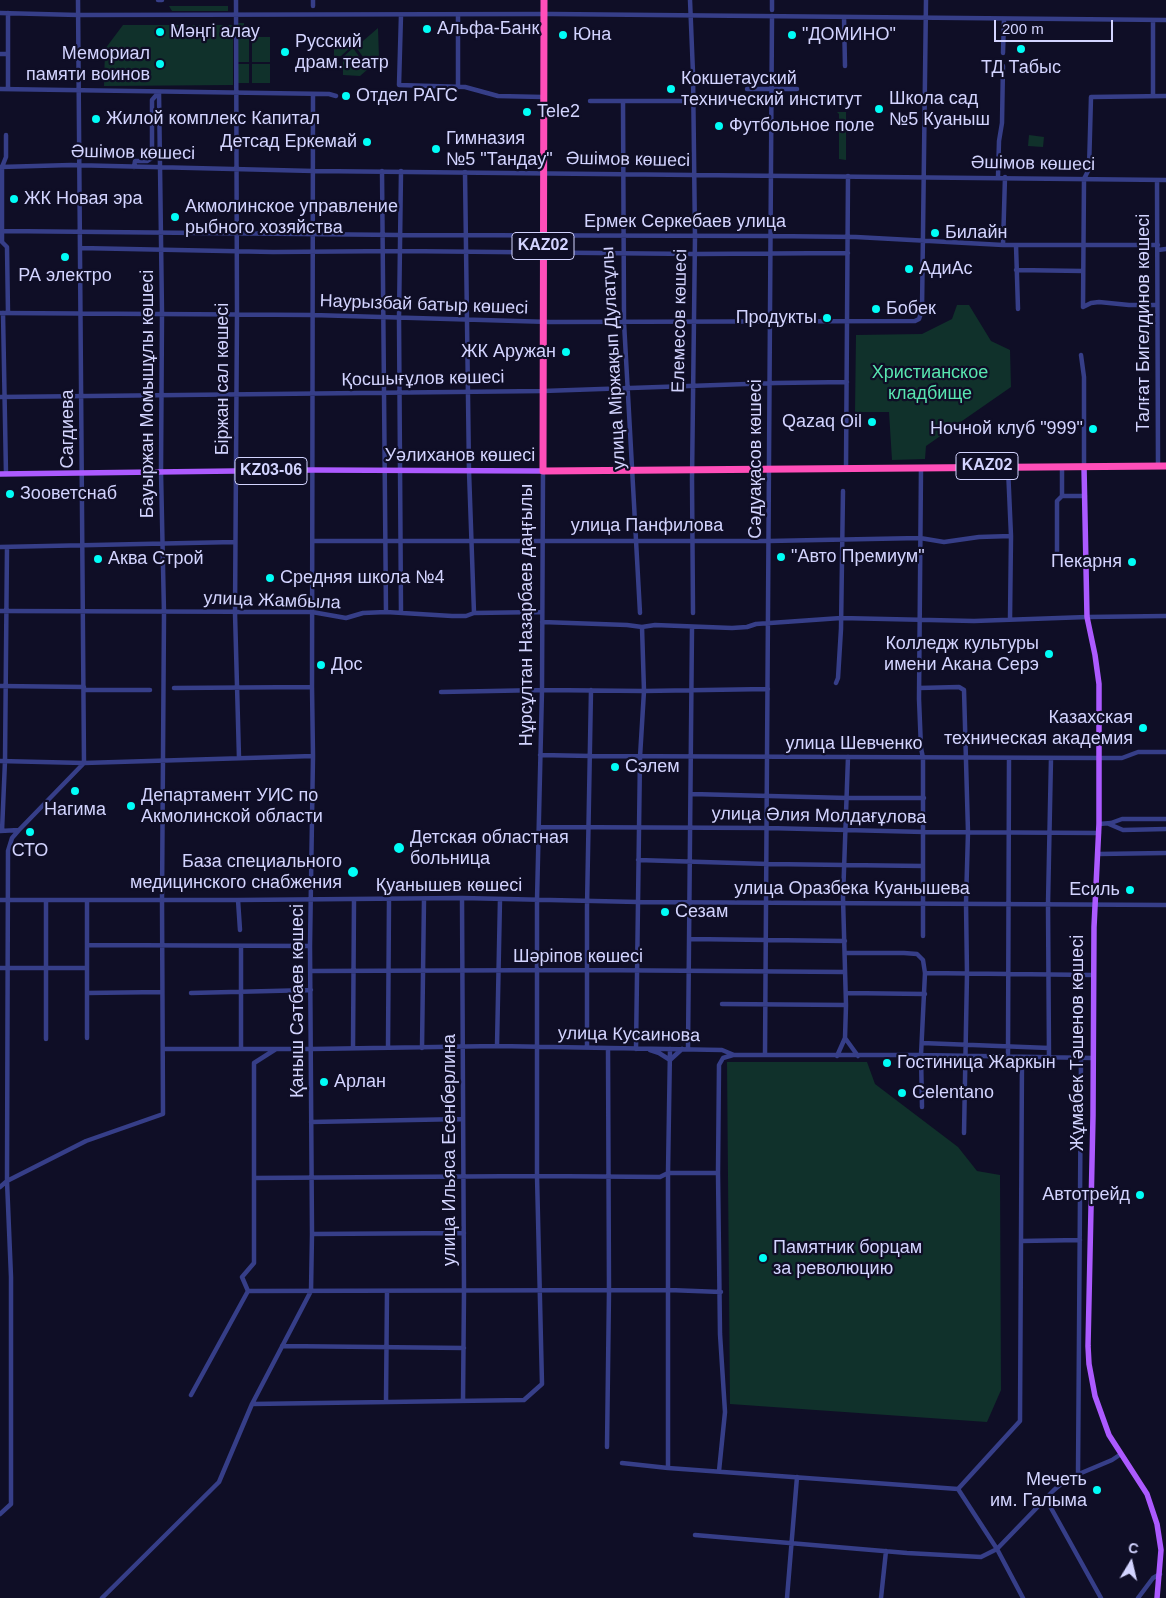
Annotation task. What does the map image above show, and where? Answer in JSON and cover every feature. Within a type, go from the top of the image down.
[{"type":"highway","name":"Нұрсұлтан Назарбаев даңғылы","points":[[543,471],[544,0]]},
{"type":"highway","name":"KАZ02","points":[[890,468],[897,466],[1162,466]]},
{"type":"highway","name":"KАZ02","points":[[921,468],[1084,467]]},
{"type":"highway","name":"Уәлиханов көшесі","points":[[543,471],[921,468]]},
{"type":"main road","name":"Жұмабек Тәшенов көшесі","points":[[1084,467],[1087,617],[1096,655],[1099,684],[1099,833],[1093,975],[1089,1364],[1091,1380],[1109,1435],[1147,1494],[1160,1535],[1160,1574],[1157,1598]]},
{"type":"main road","name":"Уәлиханов көшесі","points":[[3,474],[313,470],[543,471]]},
{"type":"street","name":"Сагдиева","points":[[78,0],[84,762]]},
{"type":"street","name":"Біржан сал көшесі","points":[[236,0],[237,314],[235,613],[240,758]]},
{"type":"street","points":[[313,0],[313,6]]},
{"type":"street","name":"Елемесов көшесі","points":[[690,0],[695,237],[692,469],[693,612]]},
{"type":"street","points":[[772,0],[772,10]]},
{"type":"street","points":[[923,242],[926,0]]},
{"type":"street","points":[[0,13],[543,14],[1166,20]]},
{"type":"street","points":[[8,13],[8,89]]},
{"type":"street","points":[[401,15],[399,85],[458,87],[470,88],[483,94],[498,96],[543,97]]},
{"type":"street","points":[[458,15],[458,87]]},
{"type":"street","name":"Сәдуақасов көшесі","points":[[765,1056],[768,864],[772,16]]},
{"type":"street","points":[[844,17],[845,66]]},
{"type":"street","points":[[1003,53],[1004,19]]},
{"type":"street","points":[[1153,20],[1153,96]]},
{"type":"street","points":[[0,54],[8,54]]},
{"type":"street","points":[[998,177],[999,141],[1002,123],[1003,66]]},
{"type":"street","points":[[0,89],[313,94],[336,96]]},
{"type":"street","points":[[747,89],[797,90]]},
{"type":"street","points":[[134,167],[135,161],[147,162],[152,158],[152,100],[159,92]]},
{"type":"street","name":"Бауыржан Момышұлы көшесі","points":[[7,1182],[86,1141],[163,1114],[162,760],[164,613],[161,472],[162,313],[159,92]]},
{"type":"street","name":"Қаныш Сәтбаев көшесі","points":[[102,1598],[219,1482],[252,1404],[310,1291],[312,1234],[312,1049],[310,946],[314,756],[312,687],[313,94]]},
{"type":"street","points":[[1157,305],[1099,302],[1083,307],[1084,178],[1089,169],[1091,97],[1166,96]]},
{"type":"street","points":[[590,101],[693,101]]},
{"type":"street","name":"улица Міржақып Дулатұлы","points":[[623,101],[622,236],[624,322],[640,613]]},
{"type":"street","points":[[3,474],[3,313],[7,247],[1,242],[1,167],[6,157],[6,136]]},
{"type":"street","name":"Әшімов көшесі","points":[[1,167],[80,165],[160,168],[1166,180]]},
{"type":"street","points":[[382,171],[386,612]]},
{"type":"street","points":[[400,613],[399,235],[401,171]]},
{"type":"street","points":[[465,172],[474,613]]},
{"type":"street","points":[[846,468],[848,176]]},
{"type":"street","points":[[1003,245],[1005,177]]},
{"type":"street","name":"Талғат Бигелдинов көшесі","points":[[1157,180],[1157,305],[1162,466]]},
{"type":"street","name":"Ермек Серкебаев улица","points":[[2,231],[466,236],[848,237],[923,242],[1166,249]]},
{"type":"street","name":"Наурызбай батыр көшесі","points":[[3,313],[313,315],[544,322],[913,322],[921,316],[922,310],[923,242]]},
{"type":"street","points":[[1016,245],[1018,309]]},
{"type":"street","name":"Ермек Серкебаев улица","points":[[80,248],[274,252],[848,253]]},
{"type":"street","points":[[1016,270],[1083,271]]},
{"type":"street","name":"Жұмабек Тәшенов көшесі","points":[[1081,355],[1084,377],[1084,467]]},
{"type":"street","name":"Қосшығұлов көшесі","points":[[3,397],[543,391],[847,382]]},
{"type":"street","points":[[921,468],[919,688],[921,748],[924,758],[923,936]]},
{"type":"street","points":[[1008,468],[1011,536],[1010,619]]},
{"type":"street","points":[[1062,468],[1062,496]]},
{"type":"street","name":"Нұрсұлтан Назарбаев даңғылы","points":[[463,1402],[524,1400],[542,1384],[537,1176],[537,900],[542,690],[543,471]]},
{"type":"street","points":[[836,683],[838,678],[841,618],[843,491]]},
{"type":"street","points":[[1057,552],[1057,501],[1062,496],[1085,496]]},
{"type":"street","name":"улица Панфилова","points":[[312,541],[769,541],[920,538],[944,542],[979,537],[1011,536]]},
{"type":"street","points":[[0,547],[235,542]]},
{"type":"street","points":[[6,547],[3,611],[1,830],[19,830]]},
{"type":"street","name":"улица Жамбыла","points":[[3,611],[312,612],[346,618],[363,613],[386,612],[466,616],[474,613],[542,612]]},
{"type":"street","points":[[542,622],[642,627],[655,625],[740,628],[769,622],[841,618],[974,621],[1166,616]]},
{"type":"street","points":[[636,1049],[640,757],[644,691],[642,627]]},
{"type":"street","points":[[688,1049],[692,794],[692,627]]},
{"type":"street","points":[[3,686],[150,690]]},
{"type":"street","points":[[174,688],[312,687]]},
{"type":"street","points":[[919,688],[963,688],[968,832],[964,1133]]},
{"type":"street","points":[[441,692],[768,689]]},
{"type":"street","points":[[587,1047],[587,902],[591,690]]},
{"type":"street","name":"улица Шевченко","points":[[540,755],[1122,758],[1138,752],[1166,752]]},
{"type":"street","points":[[3,761],[84,762],[314,756]]},
{"type":"street","points":[[838,1056],[845,1038],[844,903],[848,758]]},
{"type":"street","points":[[1008,1057],[1009,758]]},
{"type":"street","points":[[1048,1057],[1048,904],[1051,758]]},
{"type":"street","points":[[0,1514],[11,1504],[12,1277],[7,1182],[8,851],[12,838],[84,762]]},
{"type":"street","points":[[692,794],[924,798]]},
{"type":"street","points":[[1099,824],[1108,824],[1122,819],[1166,819]]},
{"type":"street","points":[[1108,824],[1123,830],[1166,829]]},
{"type":"street","name":"улица Әлия Молдағұлова","points":[[539,827],[1099,833]]},
{"type":"street","points":[[1098,854],[1166,853]]},
{"type":"street","points":[[638,860],[924,866]]},
{"type":"street","name":"Қуанышев көшесі","points":[[0,900],[389,900],[462,898],[537,900]]},
{"type":"street","name":"улица Ильяса Есенберлина","points":[[462,898],[463,1402]]},
{"type":"street","points":[[353,1048],[354,899]]},
{"type":"street","points":[[422,1048],[424,899]]},
{"type":"street","points":[[497,1046],[500,899]]},
{"type":"street","points":[[87,900],[87,1038]]},
{"type":"street","points":[[238,900],[240,930]]},
{"type":"street","points":[[388,1048],[389,900]]},
{"type":"street","name":"улица Оразбека Куанышева","points":[[537,900],[690,903],[1166,905]]},
{"type":"street","points":[[46,901],[46,1039]]},
{"type":"street","points":[[689,939],[845,940]]},
{"type":"street","points":[[87,945],[310,946]]},
{"type":"street","points":[[241,947],[241,1049]]},
{"type":"street","points":[[845,953],[917,954],[923,960],[925,994],[921,1055],[922,1107]]},
{"type":"street","points":[[0,968],[87,968]]},
{"type":"street","name":"Шәріпов көшесі","points":[[311,971],[587,970],[637,972],[845,972]]},
{"type":"street","points":[[925,973],[1093,975]]},
{"type":"street","points":[[191,993],[311,990]]},
{"type":"street","points":[[87,993],[162,992]]},
{"type":"street","points":[[846,993],[925,994]]},
{"type":"street","points":[[722,1004],[846,1005]]},
{"type":"street","points":[[845,1038],[858,1056]]},
{"type":"street","points":[[0,1046],[7,1043]]},
{"type":"street","points":[[922,1043],[1049,1048]]},
{"type":"street","name":"улица Кусаинова","points":[[163,1048],[312,1049],[497,1046],[722,1050],[734,1055],[765,1056],[921,1055],[1093,1058]]},
{"type":"street","points":[[607,1447],[609,1291],[608,1048]]},
{"type":"street","points":[[248,1291],[242,1277],[254,1263],[254,1063],[276,1049]]},
{"type":"street","points":[[644,1049],[659,1053],[670,1060]]},
{"type":"street","points":[[668,1468],[670,1049]]},
{"type":"street","points":[[670,1060],[682,1049]]},
{"type":"street","points":[[719,1471],[725,1412],[720,1334],[719,1065],[722,1058],[734,1055]]},
{"type":"street","points":[[958,1490],[1020,1421],[1022,1057]]},
{"type":"street","points":[[1078,1474],[1081,1058]]},
{"type":"street","points":[[311,1122],[463,1119]]},
{"type":"street","points":[[254,1178],[311,1176],[660,1177],[668,1173],[718,1173]]},
{"type":"street","points":[[0,1187],[7,1182]]},
{"type":"street","points":[[1080,1229],[1091,1229]]},
{"type":"street","points":[[312,1234],[464,1233]]},
{"type":"street","points":[[1021,1241],[1080,1240]]},
{"type":"street","points":[[248,1291],[669,1290],[721,1292]]},
{"type":"street","points":[[191,1395],[248,1291]]},
{"type":"street","points":[[386,1402],[387,1291]]},
{"type":"street","points":[[282,1346],[464,1348]]},
{"type":"street","points":[[252,1404],[463,1402]]},
{"type":"street","points":[[695,1534],[937,1556],[981,1557],[997,1549],[1067,1480],[1112,1460],[1121,1454]]},
{"type":"street","points":[[622,1463],[958,1490]]},
{"type":"street","points":[[787,1598],[797,1477]]},
{"type":"street","points":[[958,1490],[997,1549],[1023,1598]]},
{"type":"street","points":[[1046,1499],[1100,1598]]},
{"type":"street","points":[[881,1598],[886,1551]]},
{"type":"street","points":[[1138,1598],[1153,1578],[1160,1574]]},
{"type":"green space","points":[[169,6],[228,6],[228,11],[172,11]]},
{"type":"green space","points":[[238,23],[244,23],[244,34],[246,37],[249,37],[249,62],[238,62]]},
{"type":"green space","points":[[123,25],[233,25],[233,85],[104,86],[105,49]]},
{"type":"green space","points":[[378,28],[379,58],[370,67],[356,47]]},
{"type":"green space","points":[[252,37],[270,37],[270,62],[252,62]]},
{"type":"green space","points":[[334,38],[347,38],[352,46],[341,56],[334,57]]},
{"type":"green space","points":[[353,48],[368,69],[360,76],[343,75],[343,57]]},
{"type":"green space","points":[[238,64],[249,64],[249,83],[238,83]]},
{"type":"green space","points":[[252,64],[270,64],[270,83],[252,83]]},
{"type":"green space","points":[[837,112],[846,112],[846,160],[839,159],[839,114]]},
{"type":"green space","points":[[1029,135],[1044,137],[1043,147],[1028,146]]},
{"type":"green space","name":"Христианское кладбище","points":[[957,305],[969,305],[991,341],[1010,350],[1011,387],[926,446],[925,459],[892,460],[889,412],[855,412],[856,335],[922,334],[952,319]]},
{"type":"green space","points":[[727,1062],[867,1062],[875,1084],[958,1147],[977,1171],[1000,1175],[1001,1390],[987,1422],[730,1404]]},
{"type":"place","name":"Альфа-Банк","points":[[427,29]]},
{"type":"place","name":"Мәңгі алау","points":[[160,32]]},
{"type":"place","name":"Юна","points":[[563,35]]},
{"type":"place","name":"\"ДОМИНО\"","points":[[792,35]]},
{"type":"place","name":"ТД Табыс","points":[[1021,49]]},
{"type":"place","name":"Русский драм.театр","points":[[285,52]]},
{"type":"place","name":"Мемориал памяти воинов","points":[[160,64]]},
{"type":"place","name":"Кокшетауский технический институт","points":[[671,89]]},
{"type":"place","name":"Отдел РАГС","points":[[346,96]]},
{"type":"place","name":"Школа сад №5 Куаныш","points":[[879,109]]},
{"type":"place","name":"Tele2","points":[[527,112]]},
{"type":"place","name":"Жилой комплекс Капитал","points":[[96,119]]},
{"type":"place","name":"Футбольное поле","points":[[719,126]]},
{"type":"place","name":"Детсад Еркемай","points":[[367,142]]},
{"type":"place","name":"Гимназия №5 \"Тандау\"","points":[[436,149]]},
{"type":"place","name":"ЖК Новая эра","points":[[14,199]]},
{"type":"place","name":"Акмолинское управление рыбного хозяйства","points":[[175,217]]},
{"type":"place","name":"Билайн","points":[[935,233]]},
{"type":"place","name":"РА электро","points":[[65,257]]},
{"type":"place","name":"АдиАс","points":[[909,269]]},
{"type":"place","name":"Бобек","points":[[876,309]]},
{"type":"place","name":"Продукты","points":[[827,318]]},
{"type":"place","name":"ЖК Аружан","points":[[566,352]]},
{"type":"place","name":"Qazaq Oil","points":[[872,422]]},
{"type":"place","name":"Ночной клуб \"999\"","points":[[1093,429]]},
{"type":"place","name":"Зооветснаб","points":[[10,494]]},
{"type":"place","name":"\"Авто Премиум\"","points":[[781,557]]},
{"type":"place","name":"Аква Строй","points":[[98,559]]},
{"type":"place","name":"Пекарня","points":[[1132,562]]},
{"type":"place","name":"Средняя школа №4","points":[[270,578]]},
{"type":"place","name":"Колледж культуры имени Акана Серэ","points":[[1049,654]]},
{"type":"place","name":"Дос","points":[[321,665]]},
{"type":"place","name":"Казахская техническая академия","points":[[1143,728]]},
{"type":"place","name":"Сэлем","points":[[615,767]]},
{"type":"place","name":"Нагима","points":[[75,791]]},
{"type":"place","name":"Департамент УИС по Акмолинской области","points":[[131,806]]},
{"type":"place","name":"СТО","points":[[30,832]]},
{"type":"place","name":"Детская областная больница","points":[[399,848]]},
{"type":"place","name":"База специального медицинского снабжения","points":[[353,872]]},
{"type":"place","name":"Есиль","points":[[1130,890]]},
{"type":"place","name":"Сезам","points":[[665,912]]},
{"type":"place","name":"Гостиница Жаркын","points":[[887,1063]]},
{"type":"place","name":"Арлан","points":[[324,1082]]},
{"type":"place","name":"Celentano","points":[[902,1093]]},
{"type":"place","name":"Автотрейд","points":[[1140,1195]]},
{"type":"place","name":"Памятник борцам за революцию","points":[[763,1258]]},
{"type":"place","name":"Мечеть им. Галыма","points":[[1097,1490]]}]
